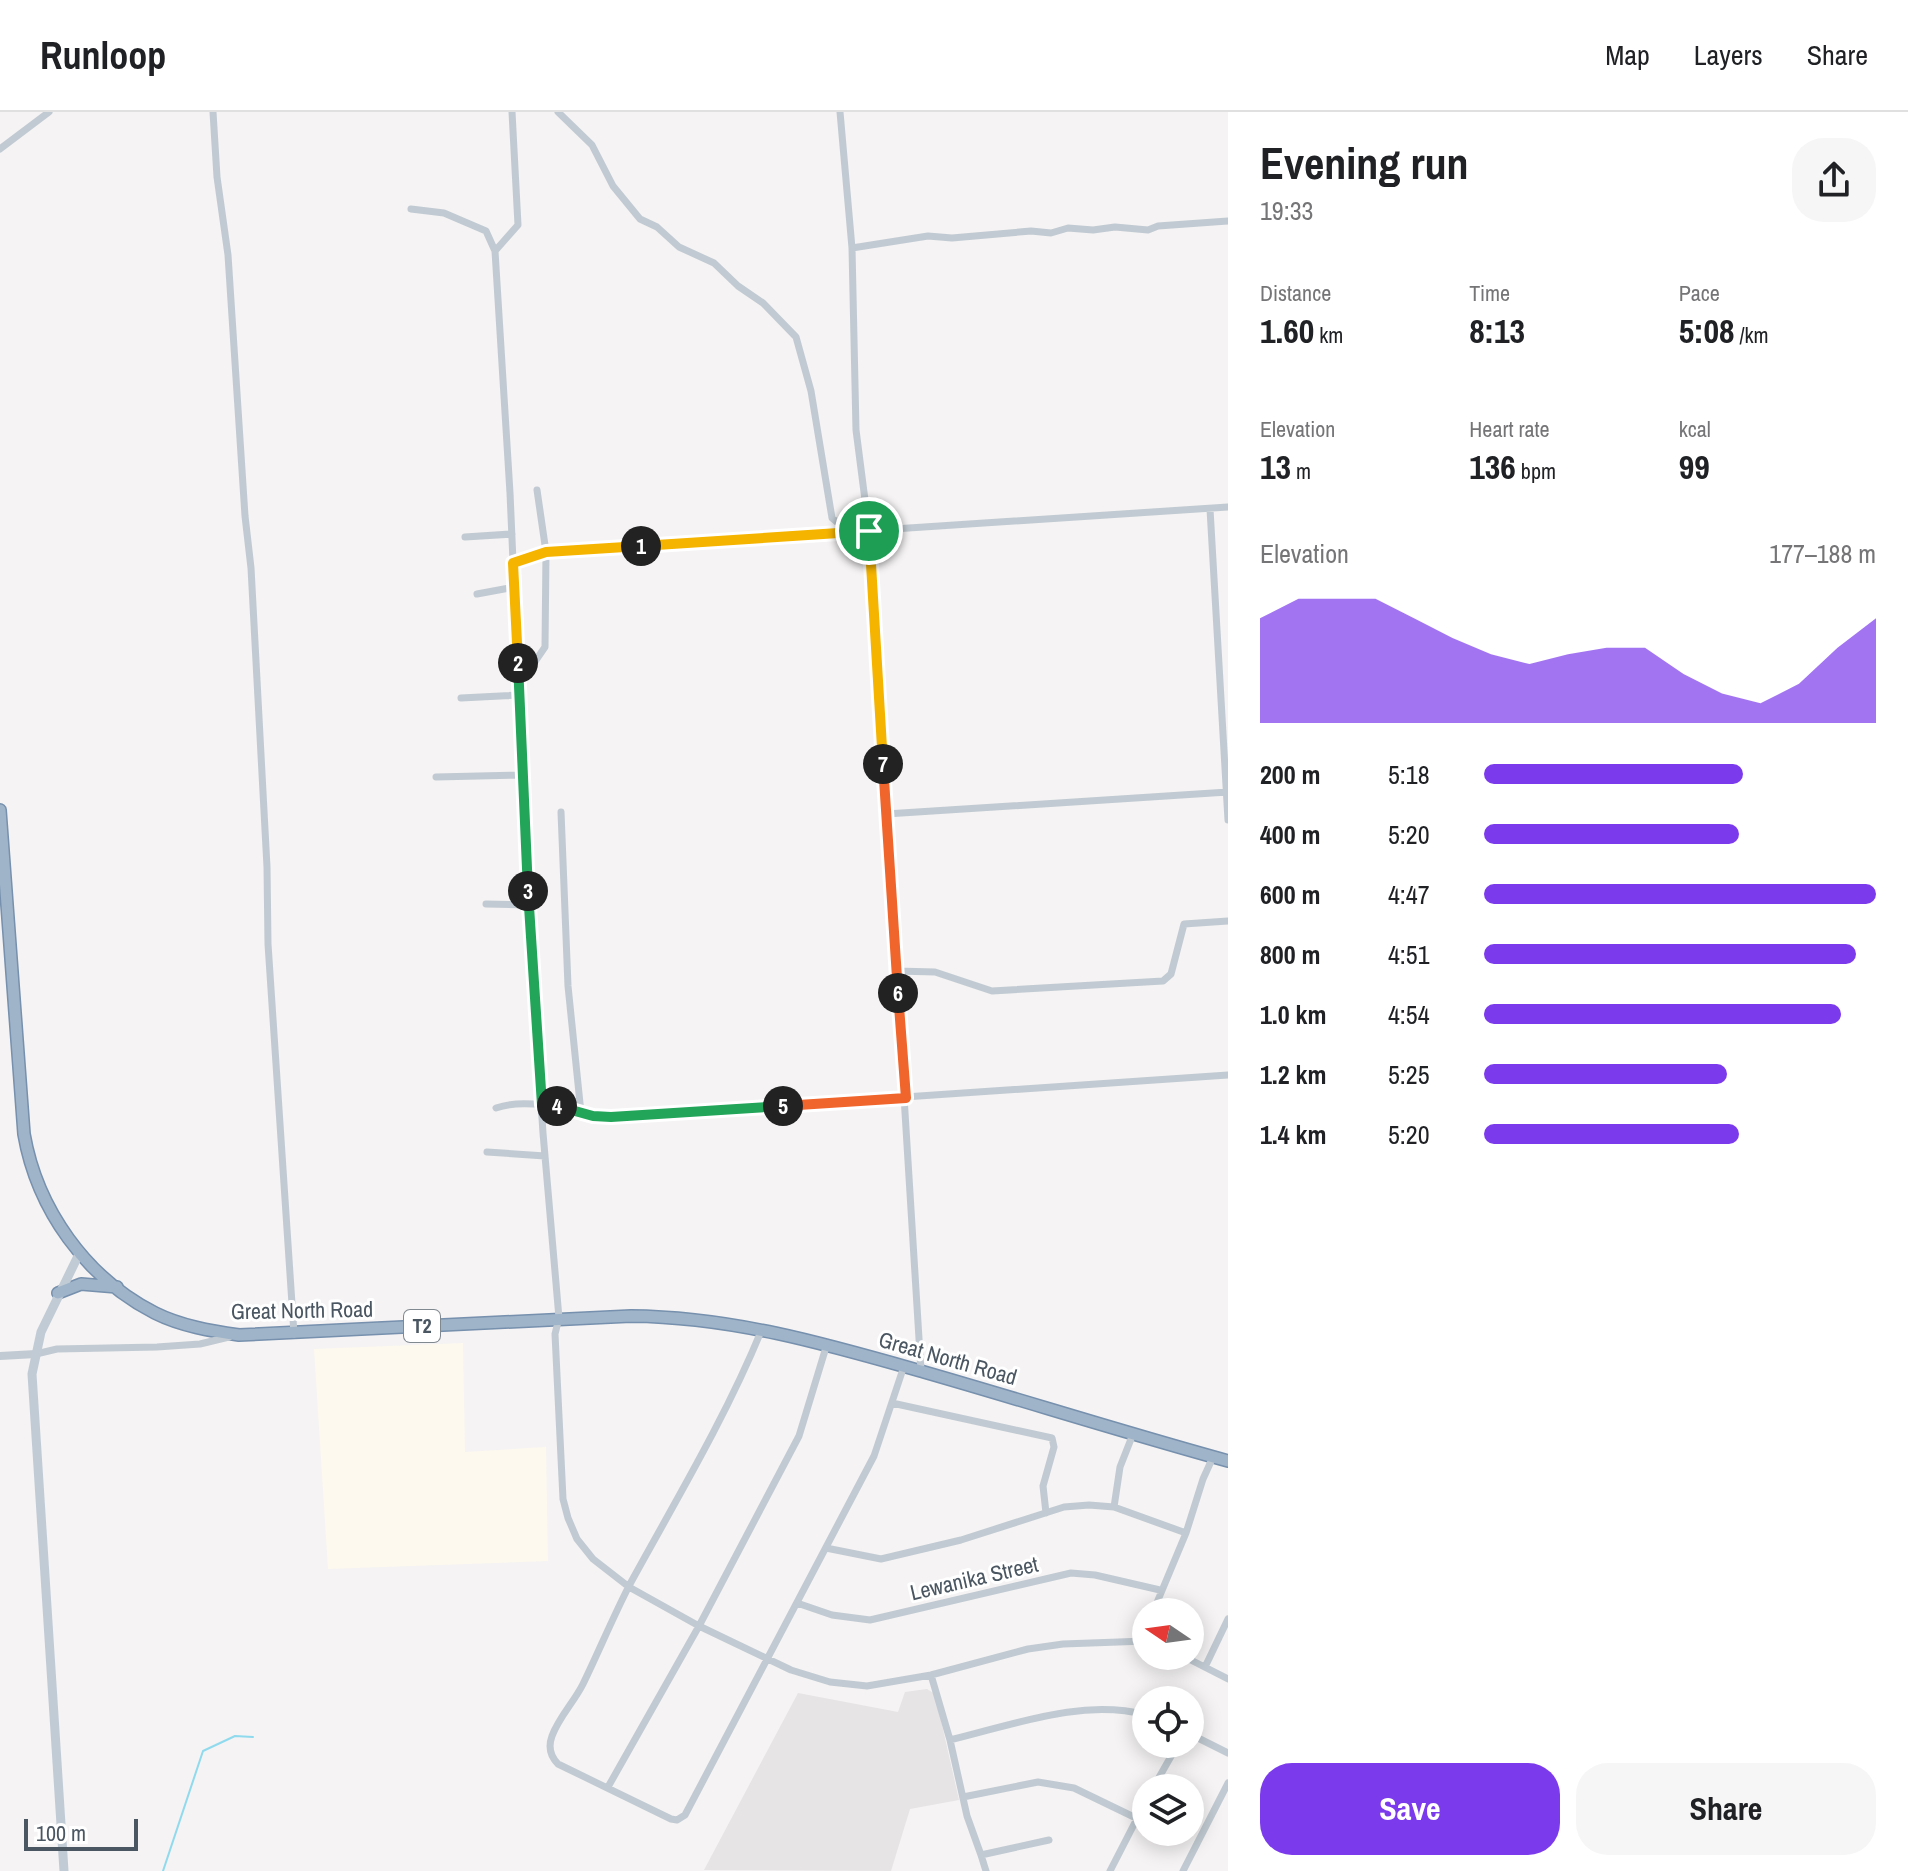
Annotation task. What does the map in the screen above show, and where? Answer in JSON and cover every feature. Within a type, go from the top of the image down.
[{"type":"highway","name":"Great North Road","points":[[0,810],[28,1161],[52,1215],[80,1252],[117,1287],[157,1314],[207,1330],[239,1335],[559,1318],[682,1316],[762,1329],[827,1344],[1228,1461]]},
{"type":"highway","points":[[58,1293],[81,1284],[117,1287]]},
{"type":"main road","points":[[64,1871],[32,1374],[41,1332],[80,1252]]},
{"type":"street","points":[[0,149],[49,112]]},
{"type":"street","points":[[213,112],[217,177],[228,255],[253,598],[268,944],[294,1334]]},
{"type":"street","points":[[495,251],[518,225],[512,112]]},
{"type":"street","points":[[558,112],[592,145],[613,186],[640,219],[657,227],[679,247],[714,263],[732,281],[763,303],[796,337],[811,391],[832,518],[849,532]]},
{"type":"street","points":[[840,112],[852,248],[856,430],[869,531],[921,1371]]},
{"type":"street","points":[[411,209],[444,213],[486,231],[495,251],[515,587],[528,905],[559,1318],[555,1334],[563,1499],[577,1539],[593,1559],[629,1587],[766,1660],[830,1682],[867,1686],[931,1675],[1028,1649],[1132,1640]]},
{"type":"street","points":[[852,248],[928,236],[952,238],[1031,231],[1051,233],[1068,228],[1148,230],[1158,226],[1228,221]]},
{"type":"street","points":[[518,672],[534,663],[545,647],[546,552],[537,490]]},
{"type":"street","points":[[513,563],[546,552],[1228,507]]},
{"type":"street","points":[[1210,509],[1228,820]]},
{"type":"street","points":[[465,537],[512,534]]},
{"type":"street","points":[[477,594],[515,587]]},
{"type":"street","points":[[461,698],[519,695]]},
{"type":"street","points":[[436,777],[522,775]]},
{"type":"street","points":[[886,814],[1227,792]]},
{"type":"street","points":[[561,812],[568,986],[581,1113]]},
{"type":"street","points":[[486,904],[528,905]]},
{"type":"street","points":[[896,971],[935,972],[992,991],[1163,981],[1171,974],[1184,924],[1228,921]]},
{"type":"street","points":[[496,1108],[505,1105],[562,1106],[581,1113],[611,1117],[1228,1075]]},
{"type":"street","points":[[487,1152],[545,1156]]},
{"type":"street","points":[[762,1329],[715,1433],[629,1587],[580,1690],[550,1739],[551,1756],[558,1764],[671,1819],[677,1820],[685,1815],[874,1456],[904,1366]]},
{"type":"street","points":[[0,1356],[36,1354],[57,1349],[200,1344],[239,1335]]},
{"type":"street","points":[[608,1787],[699,1626],[799,1436],[827,1344]]},
{"type":"street","points":[[892,1403],[1054,1439],[1043,1486],[1046,1513]]},
{"type":"street","points":[[1114,1507],[1114,1488],[1133,1434]]},
{"type":"street","points":[[1157,1598],[1174,1564],[1213,1457]]},
{"type":"street","points":[[826,1548],[881,1559],[961,1540],[1064,1507],[1089,1505],[1114,1507],[1186,1533]]},
{"type":"street","name":"Lewanika Street","points":[[797,1603],[832,1615],[870,1620],[1071,1573],[1095,1575],[1160,1590]]},
{"type":"street","points":[[1228,1619],[1205,1667],[1228,1679]]},
{"type":"street","points":[[931,1675],[986,1871]]},
{"type":"street","points":[[950,1740],[1075,1710],[1132,1713]]},
{"type":"street","points":[[1204,1741],[1228,1753]]},
{"type":"street","points":[[963,1797],[1038,1782],[1074,1788],[1132,1816]]},
{"type":"street","points":[[1183,1871],[1228,1783]]},
{"type":"street","points":[[1110,1871],[1132,1826]]},
{"type":"street","points":[[981,1855],[1049,1840]]},
{"type":"shaded area","points":[[463,1343],[465,1452],[546,1447],[548,1561],[328,1569],[314,1349]]},
{"type":"shaded area","points":[[927,1689],[935,1694],[959,1800],[910,1809],[891,1871],[704,1870],[798,1693],[898,1712],[905,1692]]},
{"type":"waterway","points":[[163,1871],[203,1751],[235,1736],[253,1737]]},
{"type":"route","points":[[869,531],[906,1098],[611,1117],[593,1116],[562,1106],[542,1105],[527,873],[513,563],[546,552],[869,531]]}]
